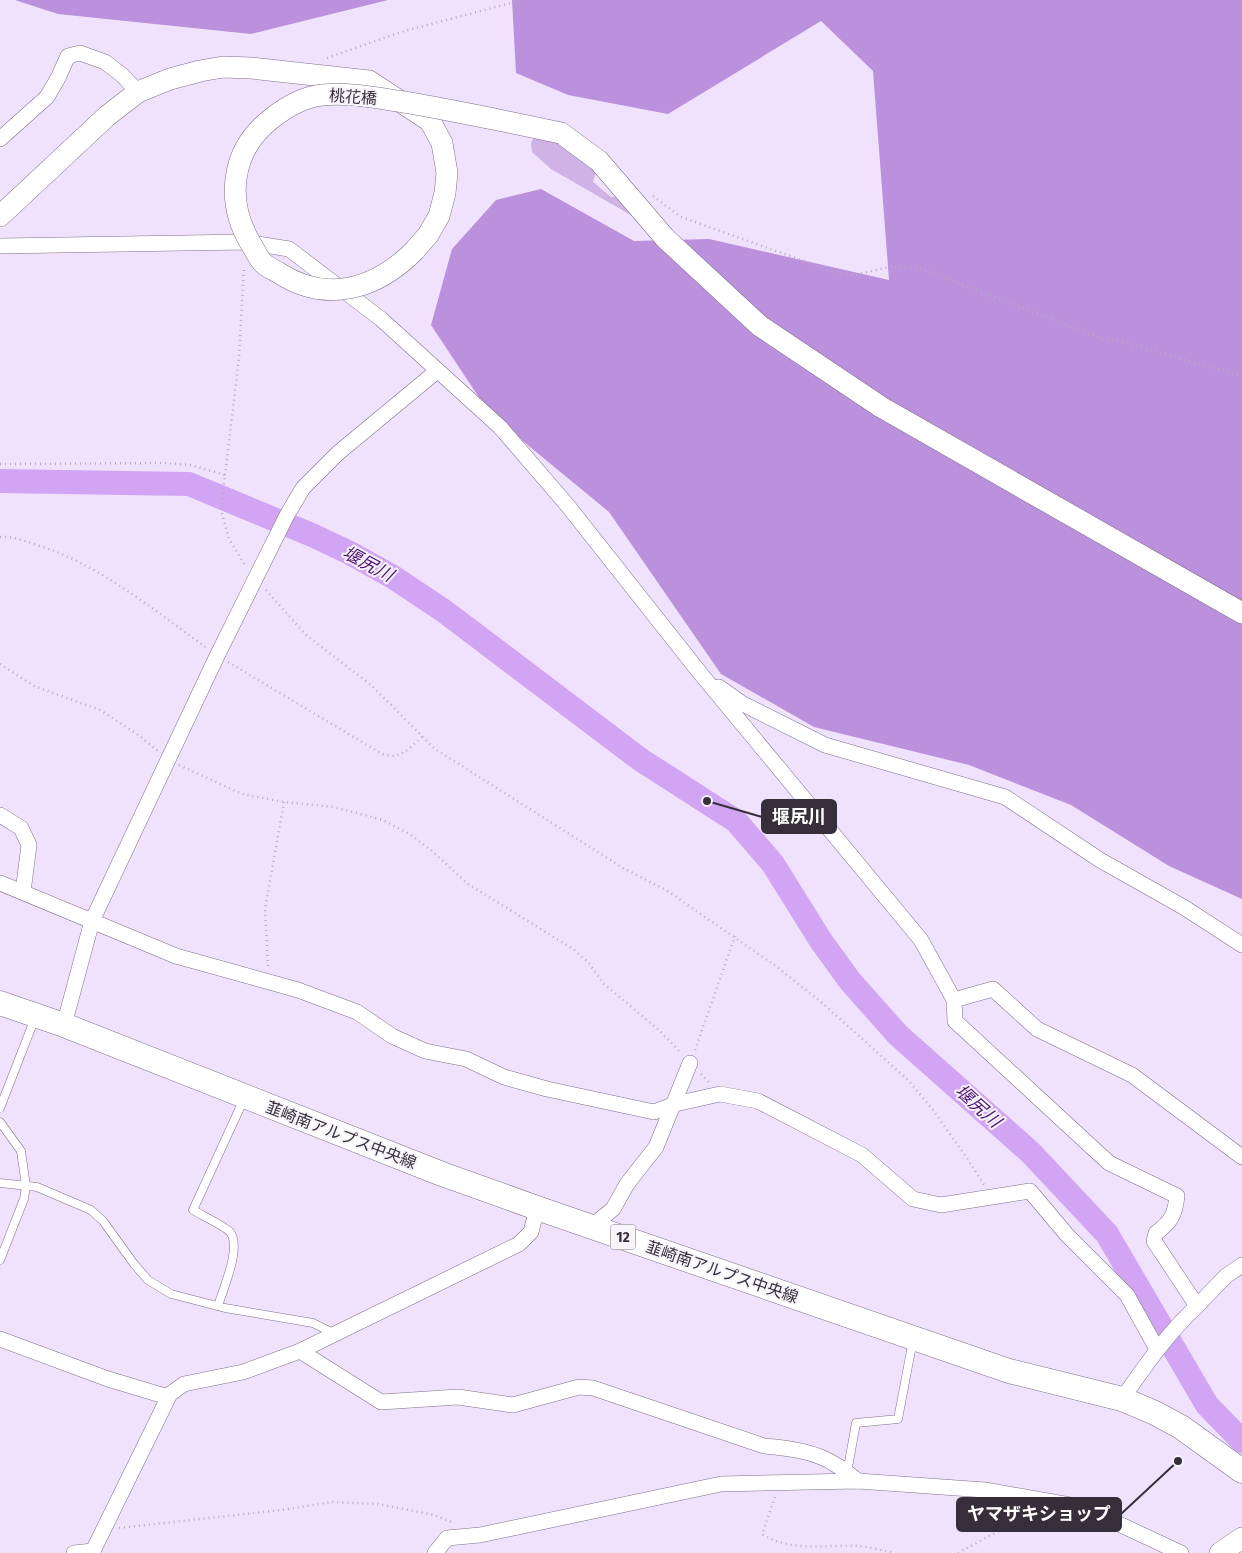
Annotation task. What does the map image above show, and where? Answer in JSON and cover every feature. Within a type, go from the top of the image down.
[{"type":"main road","name":"韮崎南アルプス中央線","points":[[0,1003],[64,1025],[245,1098],[442,1174],[537,1208],[1009,1371],[1122,1399],[1155,1413],[1181,1427],[1242,1471]]},
{"type":"street","points":[[0,139],[47,97],[68,56],[80,54],[105,62],[122,75],[138,92]]},
{"type":"street","name":"桃花橋","points":[[0,216],[107,116],[138,92],[170,79],[223,67],[251,68],[369,81],[430,121],[442,144],[447,172],[445,192],[439,216],[428,235],[401,265],[382,277],[356,288],[322,290],[291,281],[263,263],[243,230],[236,204],[235,174],[248,144],[260,128],[290,104],[320,94],[355,94],[451,110],[561,133],[599,161],[665,238],[760,326],[881,407],[1242,613]]},
{"type":"street","points":[[0,246],[245,242],[289,249],[381,319],[500,427],[568,506],[700,673],[921,940],[954,1000],[955,1021],[1109,1163],[1177,1196],[1176,1207],[1168,1224],[1156,1233],[1154,1241],[1197,1306]]},
{"type":"street","points":[[64,1025],[92,921],[255,577],[287,515],[303,488],[338,453],[437,371]]},
{"type":"street","points":[[700,673],[742,704],[825,745],[1005,797],[1100,860],[1185,908],[1242,945]]},
{"type":"street","points":[[0,815],[21,828],[29,845],[22,892]]},
{"type":"street","points":[[0,883],[176,956],[298,990],[357,1012],[392,1036],[425,1051],[466,1059],[513,1079],[546,1089],[654,1112],[675,1104],[720,1094],[758,1101],[862,1155],[914,1199],[941,1205],[1030,1191],[1067,1235],[1127,1295],[1157,1348]]},
{"type":"street","points":[[954,1000],[993,989],[1037,1029],[1132,1075],[1242,1157]]},
{"type":"street","points":[[592,1226],[613,1209],[627,1184],[656,1147],[690,1063]]},
{"type":"street","points":[[74,1553],[92,1552],[170,1394],[184,1384],[243,1372],[300,1351],[519,1244],[531,1232],[537,1208]]},
{"type":"street","points":[[1122,1399],[1157,1348],[1178,1324],[1226,1276],[1242,1265]]},
{"type":"street","points":[[0,1338],[108,1379],[168,1397]]},
{"type":"street","points":[[300,1351],[381,1402],[458,1397],[513,1405],[579,1387],[593,1388],[764,1446],[786,1448],[814,1455],[835,1464],[852,1477]]},
{"type":"street","points":[[435,1553],[447,1538],[480,1535],[721,1484],[852,1477],[986,1490],[1070,1505],[1104,1517],[1181,1553]]},
{"type":"street","points":[[1220,1553],[1242,1538]]},
{"type":"lane","points":[[0,1108],[36,1016]]},
{"type":"lane","points":[[218,1306],[234,1253],[234,1242],[230,1231],[193,1210],[245,1098]]},
{"type":"lane","points":[[0,1122],[21,1151],[26,1186],[24,1199],[0,1260]]},
{"type":"lane","points":[[0,1183],[37,1187],[91,1210],[103,1221],[148,1280],[171,1294],[218,1306],[313,1323],[335,1334]]},
{"type":"lane","points":[[852,1477],[856,1423],[898,1419],[913,1338]]},
{"type":"path","points":[[324,59],[401,32],[522,0]]},
{"type":"path","points":[[652,195],[682,217],[832,272],[856,275],[892,266],[922,269],[1104,339],[1123,342],[1242,376]]},
{"type":"path","points":[[245,242],[239,358],[221,510],[229,539],[243,564],[306,634],[371,685],[435,749],[622,868],[666,890],[735,936],[820,1001],[908,1080],[938,1117],[969,1161],[991,1197]]},
{"type":"path","points":[[0,464],[165,463],[191,465],[225,475]]},
{"type":"path","points":[[0,664],[34,686],[100,710],[137,734],[168,760],[242,794],[284,802],[334,807],[382,820],[411,835],[468,884],[588,962],[604,984],[660,1030],[720,1094]]},
{"type":"path","points":[[269,983],[265,909],[284,802]]},
{"type":"path","points":[[690,1063],[735,936]]},
{"type":"path","points":[[780,1482],[762,1534],[773,1541],[792,1546],[861,1546],[894,1553]]},
{"type":"path","points":[[103,1529],[272,1512],[332,1502],[378,1504],[434,1515],[480,1535]]},
{"type":"path","points":[[958,1553],[1006,1527],[1060,1503]]},
{"type":"shaded area","points":[[15,0],[388,0],[251,34],[58,14]]},
{"type":"shaded area","points":[[512,0],[1242,0],[1242,899],[1169,866],[1071,805],[969,765],[814,727],[721,674],[609,512],[490,414],[431,325],[452,249],[496,200],[541,189],[634,241],[709,239],[889,280],[873,71],[821,21],[668,114],[568,95],[516,73]]},
{"type":"shaded area","points":[[561,133],[599,161],[593,182],[611,197],[620,196],[636,218],[551,169],[532,152],[531,144],[534,135]]},
{"type":"waterway","name":"堰尻川","points":[[0,481],[189,484],[312,535],[350,553],[393,577],[444,611],[641,760],[736,821],[773,864],[821,941],[850,981],[898,1035],[1030,1152],[1107,1234],[1207,1405],[1242,1441]]},
{"type":"place","name":"堰尻川","points":[[707,801]]},
{"type":"place","name":"ヤマザキショップ","points":[[1178,1461]]}]
